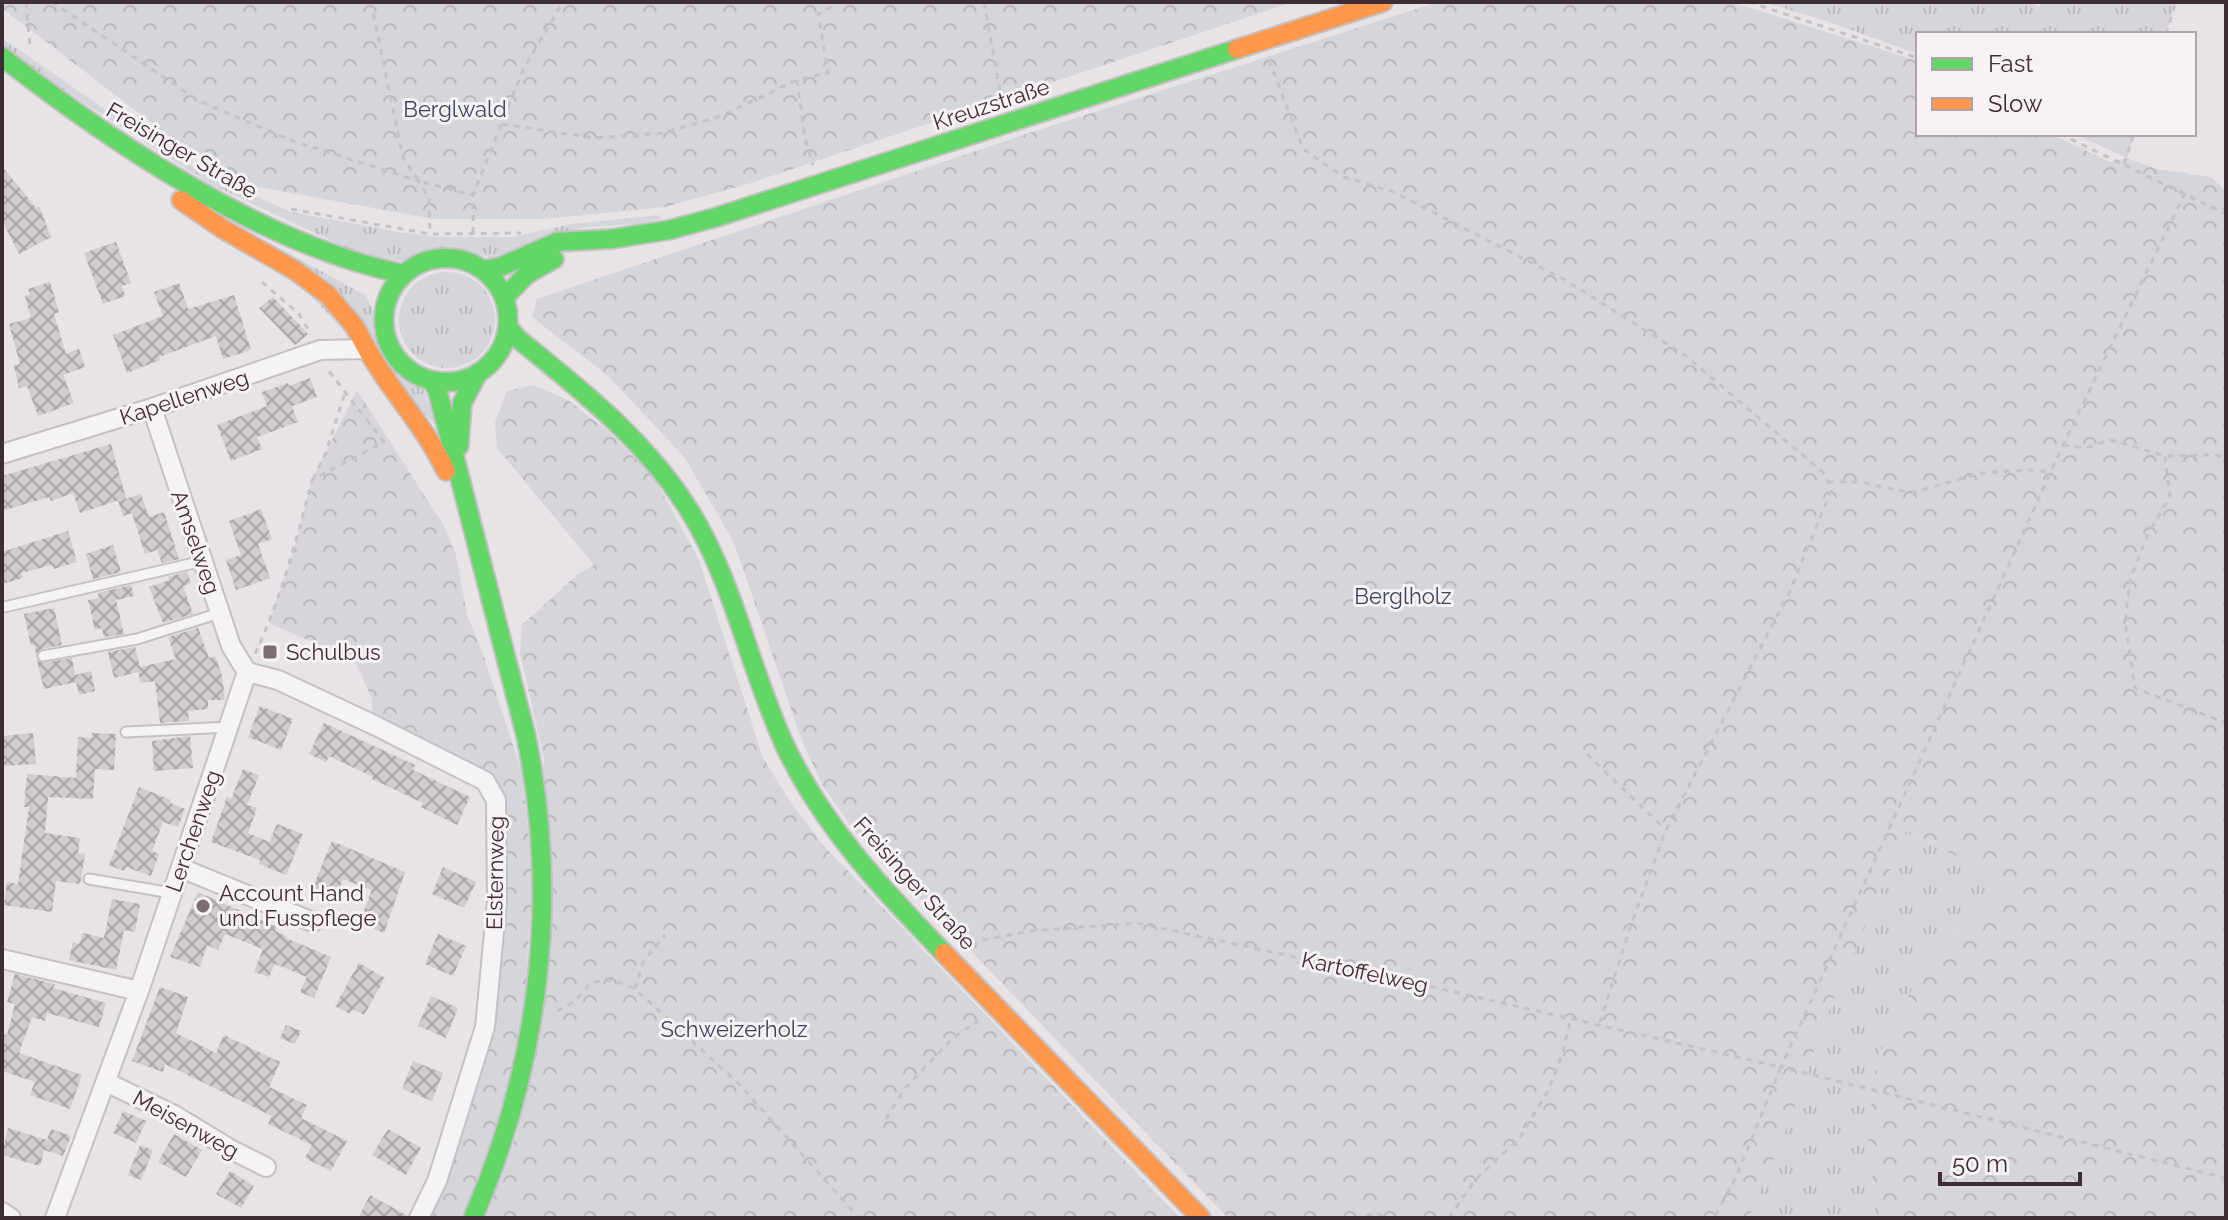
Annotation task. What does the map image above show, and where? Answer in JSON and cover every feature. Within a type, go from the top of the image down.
[{"type":"main road","name":"Kreuzstraße","points":[[483,270],[500,267],[557,242],[611,239],[669,230],[717,217],[1383,2]]},
{"type":"main road","name":"Freisinger Straße","points":[[2,57],[55,100],[138,156],[288,236]]},
{"type":"main road","name":"Freisinger Straße","points":[[2,71],[55,100]]},
{"type":"main road","points":[[138,156],[171,194],[236,237],[302,274],[330,294],[350,315],[391,390],[436,446],[479,556]]},
{"type":"main road","points":[[288,236],[372,269],[403,274]]},
{"type":"main road","points":[[288,236],[364,285],[385,306]]},
{"type":"main road","name":"Kreuzstraße","points":[[504,298],[513,286],[549,261],[611,239]]},
{"type":"main road","points":[[458,466],[462,403],[478,373],[501,349],[508,327],[504,298],[483,270],[468,262],[451,258],[417,264],[403,274],[385,306],[384,326],[394,352],[413,373],[431,380],[456,381],[478,373]]},
{"type":"main road","name":"Freisinger Straße","points":[[508,327],[561,376],[603,409],[643,449],[690,511],[715,557],[765,698],[802,778],[844,843],[890,897],[1201,1218]]},
{"type":"main road","points":[[495,358],[508,359],[561,376]]},
{"type":"main road","points":[[431,380],[437,389],[458,466],[532,764],[543,877],[542,944],[533,1018],[508,1131],[473,1218]]},
{"type":"street","name":"Kapellenweg","points":[[2,454],[152,408],[320,350],[367,349]]},
{"type":"street","name":"Amselweg","points":[[152,408],[231,646],[247,672]]},
{"type":"street","name":"Lerchenweg","points":[[55,1218],[139,991],[247,672]]},
{"type":"street","name":"Elsternweg","points":[[247,672],[291,686],[485,781],[496,800],[497,901],[485,1027],[437,1181],[419,1218]]},
{"type":"street","points":[[181,868],[313,922]]},
{"type":"street","points":[[2,959],[139,991]]},
{"type":"street","name":"Meisenweg","points":[[106,1082],[174,1115],[266,1167]]},
{"type":"street","points":[[2,1212],[11,1218]]},
{"type":"lane","points":[[4,607],[203,561]]},
{"type":"lane","points":[[43,656],[137,639],[220,613]]},
{"type":"lane","points":[[126,732],[230,727]]},
{"type":"lane","points":[[89,879],[172,893]]},
{"type":"path","points":[[26,2],[30,55]]},
{"type":"path","points":[[52,2],[199,101],[296,142],[473,195]]},
{"type":"path","points":[[371,2],[403,158],[429,199],[430,234]]},
{"type":"path","points":[[473,233],[473,195],[523,70],[563,2]]},
{"type":"path","points":[[502,124],[594,138],[663,133],[718,117],[797,80],[828,73],[818,14],[839,2]]},
{"type":"path","points":[[984,2],[1003,102],[1013,122]]},
{"type":"path","points":[[1749,2],[1916,57]]},
{"type":"path","points":[[2167,32],[2176,2]]},
{"type":"path","points":[[1261,41],[1303,149],[1344,177],[1394,192],[1565,280],[1686,356],[1826,475],[1831,491],[1790,591],[1666,830],[1599,1025]]},
{"type":"path","points":[[797,80],[805,138],[813,165]]},
{"type":"path","points":[[2064,136],[2226,214]]},
{"type":"path","points":[[2124,164],[2133,136]]},
{"type":"path","points":[[1714,1218],[1736,1177],[1781,1067],[2063,445],[2185,193]]},
{"type":"path","points":[[287,208],[430,234],[522,233]]},
{"type":"path","points":[[254,274],[299,314],[320,350],[324,365],[384,442],[312,480]]},
{"type":"path","points":[[247,672],[269,623],[312,480],[325,455],[345,393]]},
{"type":"path","points":[[2063,445],[2085,448],[2111,440],[2165,456],[2226,457]]},
{"type":"path","points":[[2165,456],[2170,496],[2147,536],[2130,580],[2125,622],[2135,688],[2226,723]]},
{"type":"path","points":[[1828,482],[1861,482],[1912,493],[1981,473],[2051,472]]},
{"type":"path","points":[[1587,754],[1666,830]]},
{"type":"path","name":"Kartoffelweg","points":[[949,958],[983,940],[1031,931],[1137,923],[1781,1067],[2226,1178]]},
{"type":"path","points":[[635,989],[643,962],[665,935]]},
{"type":"path","points":[[565,1009],[592,982],[613,980],[635,989],[738,1083],[859,1218]]},
{"type":"path","points":[[886,1119],[905,1088],[954,1037],[976,1023],[993,1004]]},
{"type":"path","points":[[1449,1218],[1475,1180],[1519,1139],[1548,1091],[1563,1052],[1570,1019]]},
{"type":"path","points":[[1354,1218],[1378,1214],[1387,1218]]},
{"type":"green space","name":"Berglwald","points":[[2,2],[1293,2],[748,184],[665,207],[544,219],[434,219],[253,186],[170,137],[2,8]]},
{"type":"green space","name":"Berglholz","points":[[1438,2],[1732,2],[1916,60],[1916,136],[2055,136],[2110,162],[2127,158],[2157,169],[2211,177],[2226,191],[2226,1218],[1881,1218],[1867,1151],[1876,1059],[1927,960],[1967,921],[2011,885],[1907,830],[1821,1029],[1801,1093],[1749,1218],[1228,1218],[855,831],[824,788],[802,741],[734,543],[685,458],[608,376],[532,317],[537,299],[1029,133]]},
{"type":"green space","points":[[1763,2],[2029,2],[2039,7],[2042,2],[2176,2],[2167,32],[1916,32],[1916,53]]},
{"type":"green space","points":[[2,38],[162,149],[208,175],[291,212],[439,237],[512,237],[571,224],[660,215],[661,219],[562,232],[491,258],[455,248],[435,248],[403,261],[372,260],[208,183],[2,50]]},
{"type":"green space","points":[[2079,136],[2133,136],[2127,158]]},
{"type":"green space","points":[[248,231],[365,295],[376,315],[380,341],[386,353],[396,368],[422,386],[439,429]]},
{"type":"green space","points":[[447,272],[465,276],[481,286],[491,302],[495,320],[491,338],[481,354],[465,364],[447,368],[429,364],[413,354],[403,338],[399,320],[403,302],[413,286],[429,276]]},
{"type":"green space","name":"Schweizerholz","points":[[533,385],[568,400],[609,432],[655,479],[699,560],[763,758],[824,846],[1180,1218],[483,1218],[517,1134],[544,759],[520,653],[522,625],[578,574],[594,565],[497,448],[495,422],[507,391]]},
{"type":"green space","points":[[357,390],[444,526],[456,555],[467,615],[521,769],[533,873],[524,1014],[501,1127],[464,1218],[419,1218],[485,1027],[497,901],[485,781],[372,724],[372,699],[355,661],[269,623],[294,549],[312,480]]},
{"type":"green space","points":[[1906,830],[2012,885],[1967,921],[1927,960],[1867,1151],[1881,1218],[1749,1218],[1801,1093],[1821,1029]]},
{"type":"building","points":[[2,166],[36,208],[39,206],[51,237],[19,254],[2,220]]},
{"type":"building","points":[[116,242],[131,283],[122,286],[125,296],[103,304],[84,253]]},
{"type":"building","points":[[50,282],[59,312],[54,314],[66,354],[79,349],[85,367],[63,375],[74,403],[38,416],[27,386],[19,388],[14,366],[20,364],[9,324],[31,318],[25,296],[30,294],[28,289]]},
{"type":"building","points":[[179,283],[188,309],[234,295],[251,350],[223,359],[216,336],[159,357],[160,360],[127,373],[113,335],[163,316],[154,292]]},
{"type":"building","points":[[273,297],[308,334],[295,345],[259,308]]},
{"type":"building","points":[[310,378],[317,397],[292,406],[298,422],[257,437],[262,449],[231,461],[217,425],[267,406],[262,392]]},
{"type":"building","points":[[111,444],[126,498],[80,513],[73,493],[2,511],[2,476]]},
{"type":"building","points":[[141,494],[149,517],[164,512],[179,559],[162,563],[157,550],[145,554],[132,513],[123,516],[118,501]]},
{"type":"building","points":[[261,509],[272,539],[258,544],[270,578],[236,590],[226,560],[241,555],[229,521]]},
{"type":"building","points":[[68,531],[77,562],[54,569],[52,565],[21,573],[23,578],[2,584],[2,552]]},
{"type":"building","points":[[113,545],[121,572],[93,579],[86,554]]},
{"type":"building","points":[[187,572],[191,583],[183,586],[193,614],[163,623],[149,587]]},
{"type":"building","points":[[131,585],[134,596],[116,600],[124,634],[104,637],[102,628],[95,630],[88,600],[99,598],[98,593]]},
{"type":"building","points":[[54,608],[62,645],[41,649],[36,654],[34,645],[31,646],[24,614]]},
{"type":"building","points":[[198,628],[209,658],[215,656],[222,675],[225,700],[208,700],[208,709],[188,711],[189,721],[160,723],[155,681],[141,683],[138,672],[114,678],[108,652],[135,647],[140,667],[176,659],[168,637]]},
{"type":"building","points":[[72,658],[75,675],[91,671],[95,691],[79,695],[76,682],[44,689],[37,661],[44,663]]},
{"type":"building","points":[[260,706],[293,719],[281,750],[248,737]]},
{"type":"building","points":[[324,723],[415,765],[413,770],[470,797],[457,825],[373,777],[329,756],[326,762],[309,754]]},
{"type":"building","points":[[33,733],[36,764],[2,766],[2,736]]},
{"type":"building","points":[[92,733],[116,734],[114,770],[95,769],[93,799],[48,797],[45,833],[80,838],[78,853],[85,854],[80,884],[56,881],[52,912],[4,905],[7,882],[18,884],[29,807],[24,807],[27,774],[76,778],[78,737],[91,738]]},
{"type":"building","points":[[190,736],[193,768],[154,771],[152,741]]},
{"type":"building","points":[[243,769],[259,775],[247,805],[257,808],[248,833],[269,842],[277,824],[303,834],[286,875],[259,864],[260,860],[211,842],[227,797],[231,799]]},
{"type":"building","points":[[139,787],[185,809],[178,827],[163,822],[152,851],[159,854],[151,876],[109,865]]},
{"type":"building","points":[[332,841],[405,872],[384,933],[359,923],[372,890],[343,879],[335,898],[312,889]]},
{"type":"building","points":[[443,867],[476,882],[464,908],[432,894]]},
{"type":"building","points":[[198,892],[277,927],[275,931],[286,938],[331,957],[314,998],[300,992],[307,977],[275,964],[269,977],[254,972],[263,949],[225,934],[218,950],[207,945],[200,967],[170,957]]},
{"type":"building","points":[[112,899],[140,904],[135,932],[124,930],[116,970],[69,960],[73,942],[79,944],[83,933],[104,938]]},
{"type":"building","points":[[438,934],[466,946],[453,976],[425,964]]},
{"type":"building","points":[[359,963],[385,978],[364,1015],[353,1009],[350,1014],[335,1006]]},
{"type":"building","points":[[15,974],[55,984],[53,988],[106,1003],[99,1027],[47,1013],[45,1021],[32,1017],[19,1053],[82,1075],[70,1109],[30,1095],[35,1082],[2,1071],[2,1034],[7,1035],[15,1004],[7,1002]]},
{"type":"building","points":[[160,987],[188,997],[176,1033],[216,1053],[224,1035],[280,1062],[269,1087],[307,1105],[301,1118],[347,1141],[331,1171],[305,1158],[312,1145],[268,1124],[272,1116],[165,1064],[163,1072],[132,1061]]},
{"type":"building","points":[[431,996],[458,1008],[446,1038],[418,1026]]},
{"type":"building","points":[[286,1025],[301,1031],[295,1044],[280,1038]]},
{"type":"building","points":[[413,1061],[443,1073],[432,1101],[402,1089]]},
{"type":"building","points":[[123,1111],[146,1121],[136,1143],[113,1133]]},
{"type":"building","points":[[8,1128],[47,1140],[51,1129],[71,1136],[63,1156],[44,1150],[40,1166],[2,1155]]},
{"type":"building","points":[[388,1129],[421,1148],[406,1175],[372,1155]]},
{"type":"building","points":[[174,1134],[202,1150],[186,1177],[158,1162]]},
{"type":"building","points":[[140,1145],[153,1150],[141,1180],[128,1175]]},
{"type":"building","points":[[230,1171],[254,1186],[241,1208],[216,1194]]},
{"type":"building","points":[[370,1195],[408,1216],[407,1218],[358,1218]]},
{"type":"traffic: fast","points":[[483,270],[500,267],[557,242],[611,239],[669,230],[717,217],[1237,49]]},
{"type":"traffic: fast","points":[[2,57],[92,124],[244,216],[350,260],[403,274]]},
{"type":"traffic: fast","points":[[446,258],[470,263],[490,276],[503,296],[508,320],[503,344],[490,364],[470,377],[446,382],[422,377],[402,364],[389,344],[384,320],[389,296],[402,276],[422,263],[446,258]]},
{"type":"traffic: fast","points":[[504,298],[526,275],[554,259]]},
{"type":"traffic: fast","points":[[508,327],[612,418],[674,487],[719,569],[773,719],[801,777],[856,856],[944,953]]},
{"type":"traffic: fast","points":[[459,446],[462,403],[478,373]]},
{"type":"traffic: fast","points":[[431,380],[437,389],[526,736],[536,798],[541,859],[542,920],[528,1042],[496,1160],[473,1218]]},
{"type":"traffic: slow","points":[[1237,49],[1383,2]]},
{"type":"traffic: slow","points":[[181,200],[223,229],[296,271],[328,295],[355,327],[367,349]]},
{"type":"traffic: slow","points":[[367,349],[446,471]]},
{"type":"traffic: slow","points":[[944,953],[1201,1218]]},
{"type":"place","name":"Schulbus","points":[[270,652]]},
{"type":"place","name":"Account Hand und Fusspflege","points":[[203,906]]}]
